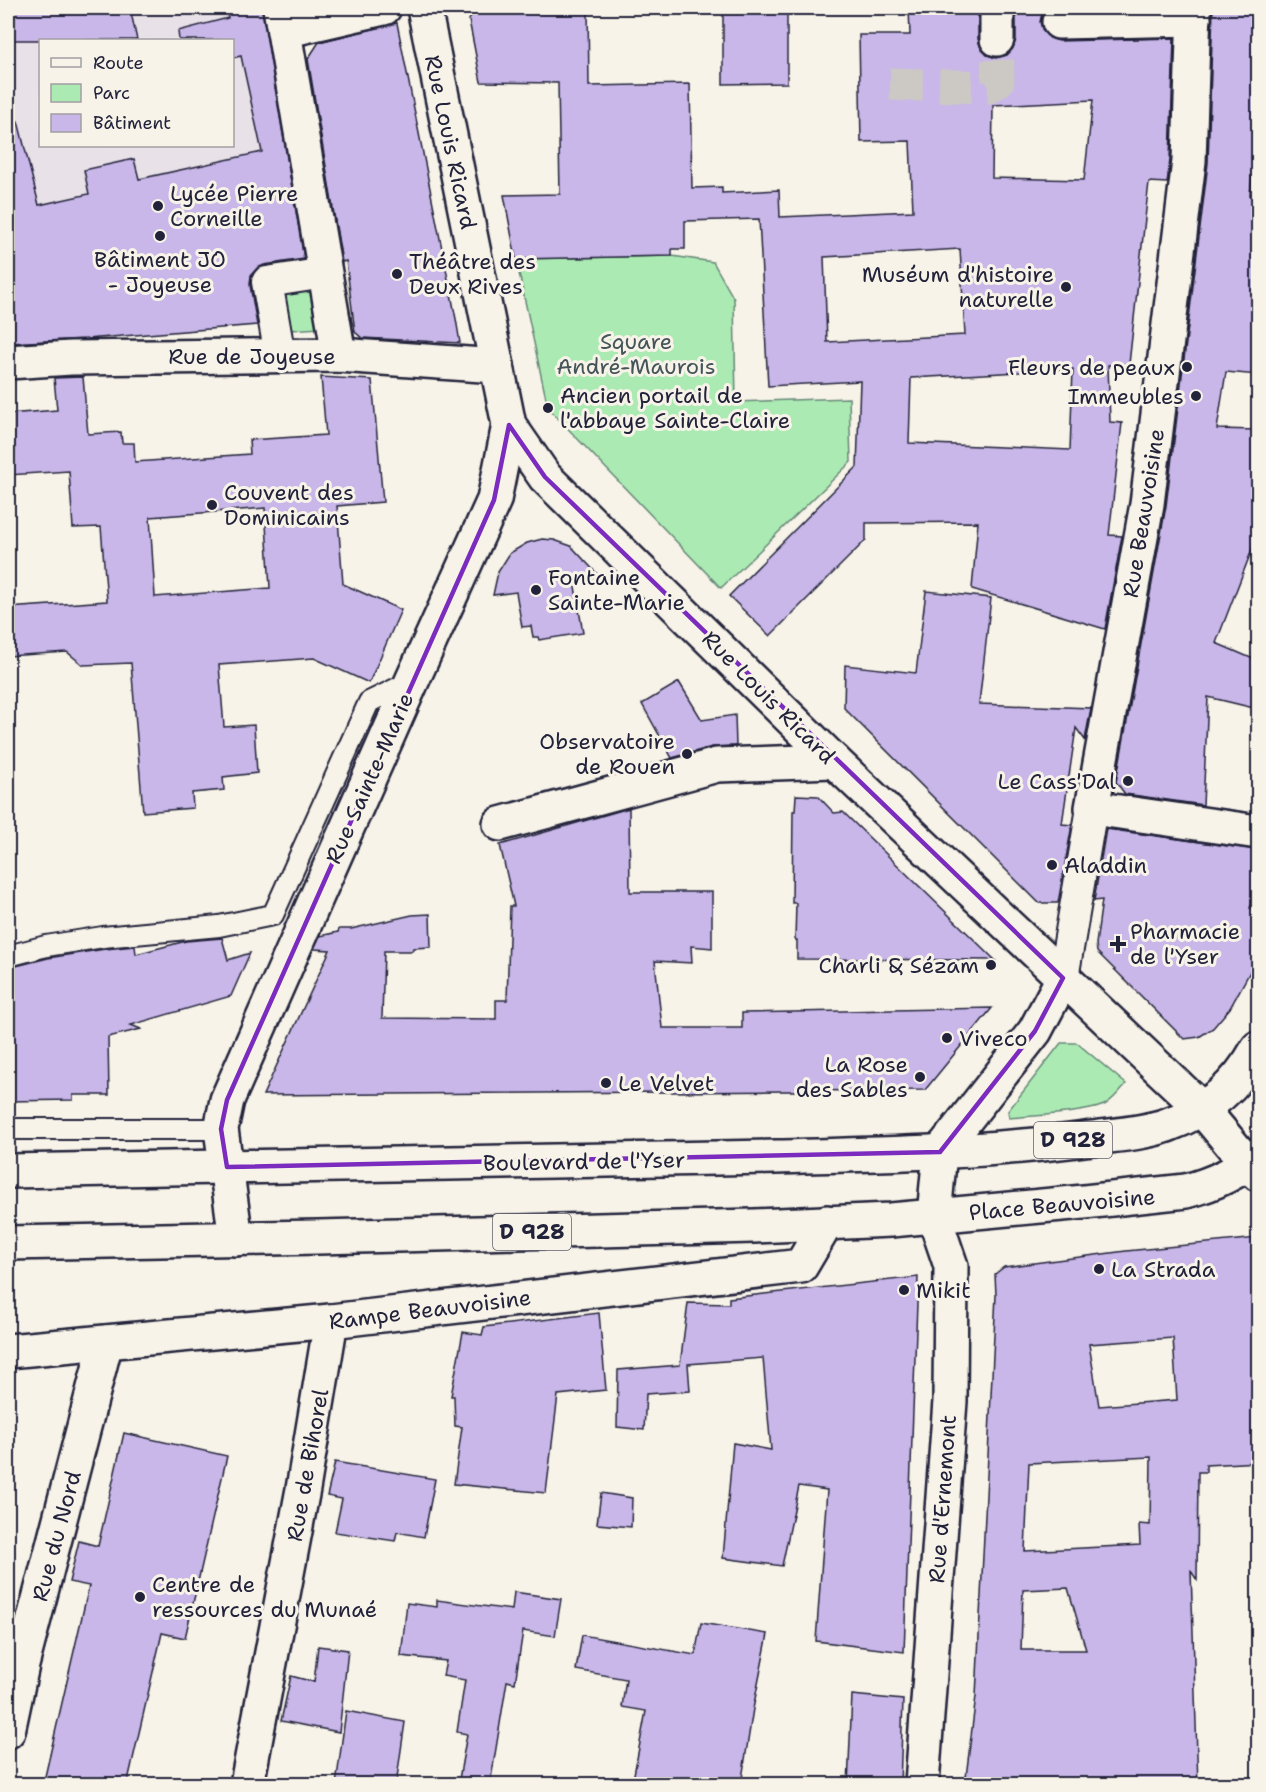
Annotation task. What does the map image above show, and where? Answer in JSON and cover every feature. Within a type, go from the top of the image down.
[{"type":"street","points":[[339,355],[282,19],[384,8]]},
{"type":"street","name":"Rue Louis Ricard","points":[[424,8],[509,425],[545,477],[834,761],[1063,978]]},
{"type":"street","points":[[1059,22],[1194,14]]},
{"type":"street","name":"Rue Beauvoisine","points":[[1063,978],[1147,504],[1189,160],[1194,14]]},
{"type":"street","points":[[280,356],[267,282],[325,273]]},
{"type":"street","name":"Rue de Joyeuse","points":[[8,363],[71,358],[339,355],[497,366]]},
{"type":"street","name":"Rue Sainte-Marie","points":[[221,1129],[227,1100],[250,1046],[494,500],[509,425]]},
{"type":"street","points":[[500,824],[717,765],[834,761]]},
{"type":"street","points":[[1092,808],[1258,832]]},
{"type":"street","points":[[940,1152],[1035,1031],[1063,978]]},
{"type":"street","name":"Place Beauvoisine","points":[[940,1152],[934,1216],[1179,1192],[1202,1187],[1255,1164],[1202,1109],[1063,978]]},
{"type":"street","points":[[1202,1109],[1230,1089],[1250,1063],[1258,1048]]},
{"type":"street","name":"D 928","points":[[940,1152],[1060,1142],[1136,1131],[1166,1125],[1202,1109]]},
{"type":"street","points":[[221,1129],[236,1239]]},
{"type":"street","name":"Boulevard de l'Yser","points":[[8,1171],[598,1161],[940,1152]]},
{"type":"street","name":"D 928","points":[[8,1243],[236,1239],[827,1222],[934,1216]]},
{"type":"street","name":"Rue d'Ernemont","points":[[922,1785],[950,1401],[952,1316],[951,1266],[934,1216]]},
{"type":"street","name":"Rampe Beauvoisine","points":[[8,1351],[331,1321],[801,1266],[827,1222]]},
{"type":"street","name":"Rue de Bihorel","points":[[247,1785],[303,1489],[331,1321]]},
{"type":"street","name":"Rue du Nord","points":[[8,1731],[15,1665],[106,1342]]},
{"type":"lane","points":[[8,956],[46,946],[102,937],[219,926],[273,915],[369,702],[412,681]]},
{"type":"lane","points":[[8,1129],[221,1129]]},
{"type":"highlighted area","points":[[509,425],[545,477],[1063,978],[1035,1031],[940,1152],[227,1167],[221,1129],[227,1100],[494,500]]},
{"type":"shaded area","name":"Lycée Pierre Corneille","points":[[8,8],[271,8],[318,267],[264,325],[8,343]]},
{"type":"green space","name":"Square André-Maurois","points":[[672,256],[713,262],[734,299],[736,402],[849,398],[851,462],[721,588],[548,408],[516,259]]},
{"type":"green space","points":[[325,273],[334,327],[276,331],[267,282]]},
{"type":"green space","points":[[1061,1043],[1077,1043],[1126,1084],[1112,1100],[1098,1107],[1059,1114],[1009,1118],[1008,1111]]},
{"type":"building","points":[[8,8],[130,8],[137,39],[39,39],[8,40]]},
{"type":"building","name":"Lycée Pierre Corneille","points":[[226,8],[262,8],[304,259],[264,265],[257,268],[251,275],[250,285],[257,325],[8,343],[8,122],[18,121],[39,205],[89,194],[84,170],[134,159],[139,179],[262,152],[241,56],[234,58],[234,39],[179,39],[178,31],[228,18]]},
{"type":"building","points":[[588,8],[589,86],[690,84],[692,188],[722,187],[722,193],[779,190],[780,217],[913,211],[910,141],[861,142],[859,35],[910,35],[909,8],[978,8],[978,39],[981,48],[987,55],[996,58],[1007,55],[1013,48],[1016,39],[1016,8],[1048,8],[1042,14],[1040,22],[1043,31],[1050,38],[1059,41],[1174,38],[1170,160],[1167,183],[1149,182],[1129,364],[1108,365],[1110,422],[1122,423],[1109,535],[1122,536],[1105,629],[972,589],[978,522],[866,523],[866,540],[770,636],[729,596],[857,467],[860,381],[768,386],[759,219],[685,221],[685,249],[672,249],[672,256],[516,259],[504,195],[560,194],[558,83],[481,82],[469,20],[474,10]],"holes":[[[1093,100],[1084,180],[992,178],[993,105]],[[960,249],[965,335],[827,342],[824,257]],[[1073,369],[1070,450],[909,443],[911,378]]]},
{"type":"building","points":[[723,8],[776,8],[776,12],[787,12],[787,83],[723,84]]},
{"type":"building","points":[[1213,8],[1258,8],[1258,117],[1250,195],[1258,195],[1258,375],[1226,372],[1217,429],[1258,430],[1258,534],[1216,643],[1258,661],[1258,709],[1208,697],[1203,805],[1125,794],[1116,782],[1166,506],[1208,163]]},
{"type":"building","points":[[397,23],[460,343],[362,338],[355,332],[346,261],[342,262],[308,59],[319,42]]},
{"type":"building","points":[[83,377],[88,434],[121,432],[122,443],[134,443],[135,462],[250,454],[249,440],[326,435],[321,377],[372,380],[383,502],[337,506],[343,584],[401,610],[369,683],[314,658],[219,665],[224,727],[254,725],[257,773],[223,777],[224,790],[192,793],[193,808],[143,812],[131,663],[83,665],[67,652],[8,656],[8,608],[107,601],[101,527],[73,528],[69,471],[8,475],[8,414],[57,410],[54,378]],"holes":[[[265,508],[270,588],[155,597],[150,517]]]},
{"type":"building","name":"Fontaine Sainte-Marie","points":[[542,539],[554,540],[571,546],[600,577],[574,581],[583,633],[539,640],[538,637],[533,637],[531,626],[522,627],[516,592],[493,595],[498,572],[510,553],[527,543]]},
{"type":"building","points":[[926,591],[991,598],[979,704],[1091,708],[1085,740],[1076,728],[1062,824],[1072,825],[1058,903],[1039,903],[844,708],[845,665],[916,673]]},
{"type":"building","points":[[679,682],[702,720],[735,715],[736,746],[712,747],[672,758],[642,704]]},
{"type":"building","points":[[796,795],[818,796],[834,813],[843,812],[995,960],[797,959],[796,903],[792,903],[793,811],[795,811]]},
{"type":"building","points":[[629,808],[630,892],[712,892],[712,948],[691,946],[692,963],[655,961],[662,1028],[742,1028],[742,1013],[992,1008],[925,1090],[263,1095],[330,950],[314,949],[320,936],[338,932],[339,929],[351,929],[412,915],[430,914],[431,947],[413,948],[412,951],[384,951],[382,1018],[496,1019],[496,1000],[507,1000],[510,906],[514,906],[500,845]]},
{"type":"building","points":[[1106,829],[1258,850],[1258,893],[1250,908],[1258,909],[1258,957],[1230,1008],[1213,1028],[1199,1037],[1184,1039],[1097,952],[1102,900],[1094,901]]},
{"type":"building","points":[[222,938],[228,960],[250,953],[231,996],[131,1025],[141,1029],[108,1037],[109,1095],[73,1095],[73,1100],[8,1101],[8,968],[48,958],[105,949],[135,946],[136,954],[186,941]]},
{"type":"building","points":[[1258,1238],[1258,1462],[1206,1465],[1206,1472],[1198,1472],[1197,1580],[1191,1571],[1198,1785],[965,1785],[976,1696],[996,1295],[995,1274],[1004,1267],[1126,1251]],"holes":[[[1173,1338],[1177,1400],[1099,1406],[1089,1344]],[[1151,1457],[1150,1525],[1139,1524],[1140,1545],[1025,1551],[1029,1463]],[[1068,1588],[1086,1650],[1021,1650],[1023,1590]]]},
{"type":"building","points":[[918,1277],[904,1652],[816,1641],[827,1490],[799,1486],[782,1566],[723,1558],[733,1443],[771,1450],[763,1358],[688,1364],[690,1391],[646,1394],[644,1430],[617,1427],[618,1370],[680,1365],[688,1303],[729,1304],[729,1298]]},
{"type":"building","points":[[599,1313],[606,1390],[558,1395],[546,1493],[454,1484],[462,1427],[455,1426],[454,1396],[451,1396],[463,1332],[482,1335],[484,1327]]},
{"type":"building","name":"Centre de ressources du Munaé","points":[[124,1433],[227,1456],[185,1638],[162,1633],[127,1785],[43,1785],[89,1586],[69,1582],[79,1541],[98,1546]]},
{"type":"building","points":[[335,1462],[435,1479],[424,1537],[397,1532],[395,1541],[335,1532],[342,1499],[327,1496]]},
{"type":"building","points":[[601,1493],[632,1498],[631,1527],[597,1524]]},
{"type":"building","points":[[514,1592],[561,1599],[555,1636],[523,1631],[515,1683],[507,1681],[490,1785],[458,1785],[467,1734],[457,1732],[465,1680],[443,1676],[446,1661],[401,1656],[407,1603],[437,1607],[437,1600],[512,1610]]},
{"type":"building","points":[[701,1623],[768,1634],[741,1785],[632,1785],[646,1711],[622,1707],[626,1679],[576,1670],[582,1635],[695,1655]]},
{"type":"building","points":[[318,1646],[348,1650],[339,1732],[281,1721],[291,1676],[314,1682]]},
{"type":"building","points":[[852,1695],[903,1700],[900,1785],[848,1785]]},
{"type":"building","points":[[346,1711],[405,1722],[396,1785],[336,1785]]},
{"type":"tunnel","points":[[890,84],[989,87],[998,81],[997,39]]},
{"type":"place","name":"Lycée Pierre Corneille","points":[[158,206]]},
{"type":"place","name":"Bâtiment JO - Joyeuse","points":[[160,236]]},
{"type":"place","name":"Théâtre des Deux Rives","points":[[397,274]]},
{"type":"place","name":"Muséum d'histoire naturelle","points":[[1066,287]]},
{"type":"place","name":"Fleurs de peaux","points":[[1187,367]]},
{"type":"place","name":"Immeubles","points":[[1196,396]]},
{"type":"place","name":"Ancien portail de l'abbaye Sainte-Claire","points":[[548,408]]},
{"type":"place","name":"Couvent des Dominicains","points":[[212,505]]},
{"type":"place","name":"Fontaine Sainte-Marie","points":[[536,590]]},
{"type":"place","name":"Observatoire de Rouen","points":[[687,754]]},
{"type":"place","name":"Le Cass'Dal","points":[[1128,781]]},
{"type":"place","name":"Aladdin","points":[[1052,865]]},
{"type":"place","name":"Pharmacie de l'Yser","points":[[1118,944]]},
{"type":"place","name":"Charli & Sézam","points":[[991,965]]},
{"type":"place","name":"Viveco","points":[[947,1038]]},
{"type":"place","name":"La Rose des Sables","points":[[920,1077]]},
{"type":"place","name":"Le Velvet","points":[[606,1083]]},
{"type":"place","name":"La Strada","points":[[1099,1269]]},
{"type":"place","name":"Mikit","points":[[904,1290]]},
{"type":"place","name":"Centre de ressources du Munaé","points":[[140,1597]]}]
